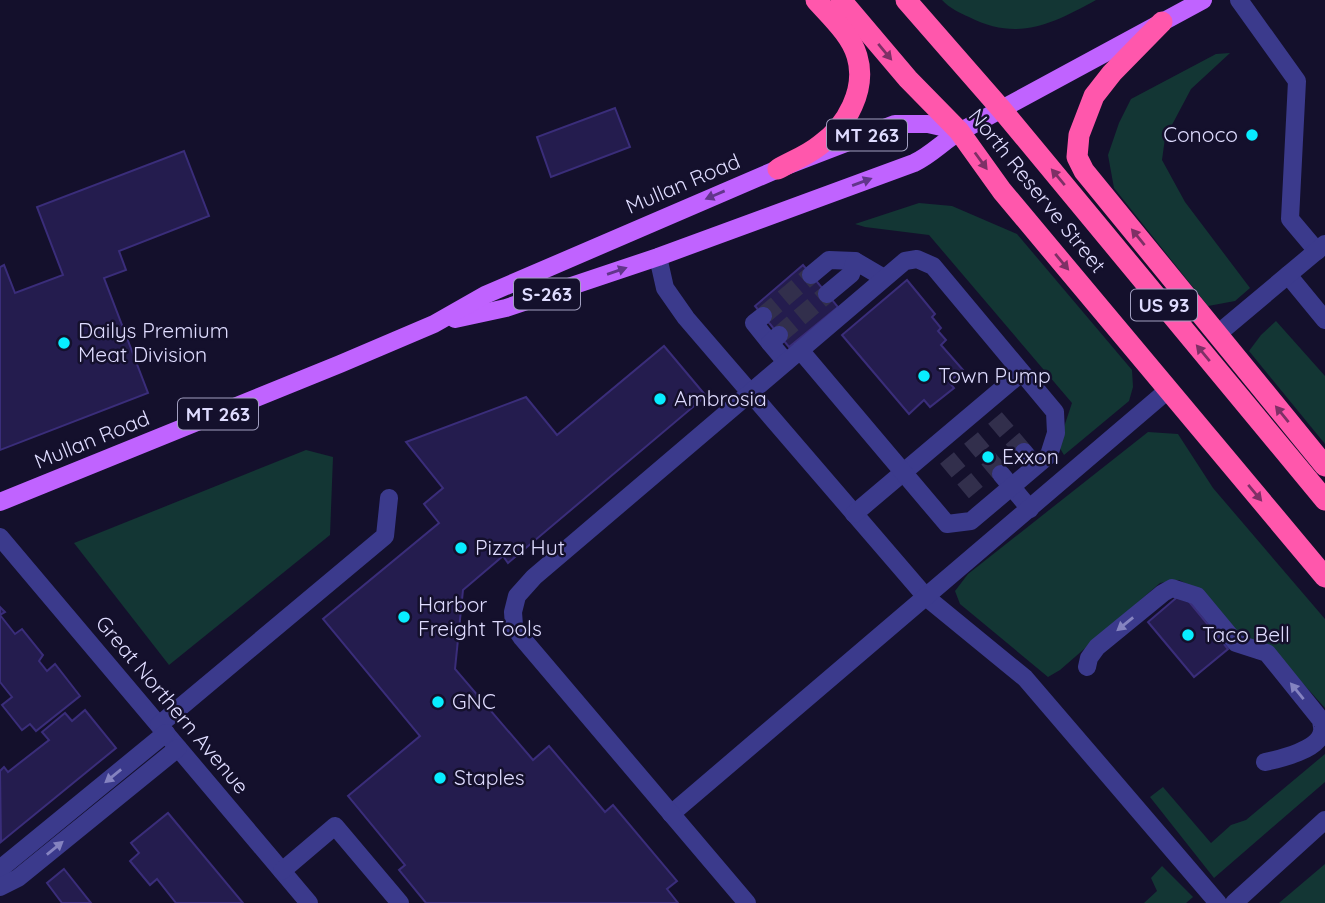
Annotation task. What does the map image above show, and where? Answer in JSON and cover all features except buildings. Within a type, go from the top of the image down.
[{"type":"highway","points":[[778,169],[821,145],[849,112],[859,91],[857,56],[844,32],[816,0]]},
{"type":"highway","name":"North Reserve Street","points":[[841,0],[908,79],[959,131],[1006,195],[1325,577]]},
{"type":"highway","name":"North Reserve Street","points":[[906,0],[1002,110],[1325,499]]},
{"type":"highway","points":[[1163,22],[1112,73],[1094,96],[1079,135],[1077,157],[1084,171],[1325,466]]},
{"type":"main road","name":"Mullan Road","points":[[434,324],[506,308],[658,257],[918,161],[959,131],[1203,0]]},
{"type":"main road","name":"Mullan Road","points":[[0,502],[434,324],[485,295],[778,169],[895,124],[928,124],[959,131]]},
{"type":"street","points":[[1226,327],[1321,248],[1290,219],[1297,81],[1239,0]]},
{"type":"street","points":[[658,257],[665,288],[678,307],[926,597],[1025,678],[1219,903]]},
{"type":"street","points":[[747,903],[522,638],[514,626],[513,612],[517,596],[534,577],[750,392],[905,261],[917,259],[933,266],[1055,412],[1056,433],[1049,455],[1030,459],[982,500],[971,521],[947,524],[800,350]]},
{"type":"street","points":[[811,275],[829,260],[855,261],[884,278]]},
{"type":"street","points":[[827,294],[851,274],[855,261]]},
{"type":"street","points":[[1287,275],[1325,320]]},
{"type":"street","points":[[763,316],[754,323],[774,339],[786,362]]},
{"type":"street","points":[[854,514],[903,473],[941,451],[990,411],[1021,373]]},
{"type":"street","points":[[671,814],[1168,390]]},
{"type":"street","points":[[1006,480],[1030,509]]},
{"type":"street","points":[[0,869],[385,536],[389,498]]},
{"type":"street","name":"Great Northern Avenue","points":[[0,537],[309,903]]},
{"type":"street","points":[[1087,667],[1089,658],[1097,647],[1172,587],[1197,596],[1236,643],[1267,653],[1321,720],[1323,731],[1320,738],[1312,744],[1297,754],[1265,762]]},
{"type":"street","points":[[0,887],[18,878],[178,748]]},
{"type":"street","points":[[1234,903],[1325,820]]},
{"type":"street","points":[[282,871],[335,826],[400,903]]},
{"type":"green space","points":[[942,0],[1096,0],[1049,23],[1019,29],[987,24],[958,12]]},
{"type":"green space","points":[[1230,53],[1191,89],[1165,138],[1162,160],[1185,202],[1250,288],[1235,301],[1208,306],[1114,188],[1108,155],[1131,99],[1216,54]]},
{"type":"green space","points":[[919,203],[952,206],[1017,234],[1132,370],[1133,387],[1129,401],[1064,455],[1058,445],[1072,403],[929,235],[855,224]]},
{"type":"green space","points":[[1276,321],[1325,376],[1325,444],[1249,351]]},
{"type":"green space","points":[[1148,432],[1178,434],[1213,488],[1325,619],[1325,708],[1269,646],[1237,633],[1193,587],[1179,580],[1160,583],[1060,670],[1048,677],[960,604],[955,591],[968,574]]},
{"type":"green space","points":[[306,450],[333,457],[330,535],[169,665],[74,543]]},
{"type":"green space","points":[[1325,754],[1325,782],[1214,878],[1150,797],[1163,787],[1211,843],[1231,825],[1246,820]]},
{"type":"green space","points":[[1325,864],[1325,903],[1279,903]]},
{"type":"green space","points":[[1162,866],[1193,897],[1186,903],[1144,903],[1157,891],[1151,878]]},
{"type":"tunnel","points":[[763,316],[811,275]]},
{"type":"tunnel","points":[[779,335],[827,294]]},
{"type":"tunnel","points":[[995,418],[1024,452]]},
{"type":"tunnel","points":[[971,438],[1001,474]]},
{"type":"tunnel","points":[[947,458],[977,494]]},
{"type":"place","name":"Conoco","points":[[1252,135]]},
{"type":"place","name":"Dailys Premium Meat Division","points":[[64,343]]},
{"type":"place","name":"Town Pump","points":[[924,376]]},
{"type":"place","name":"Ambrosia","points":[[660,399]]},
{"type":"place","name":"Exxon","points":[[988,457]]},
{"type":"place","name":"Pizza Hut","points":[[461,548]]},
{"type":"place","name":"Harbor Freight Tools","points":[[404,617]]},
{"type":"place","name":"Taco Bell","points":[[1188,635]]},
{"type":"place","name":"GNC","points":[[438,702]]},
{"type":"place","name":"Staples","points":[[440,778]]}]
